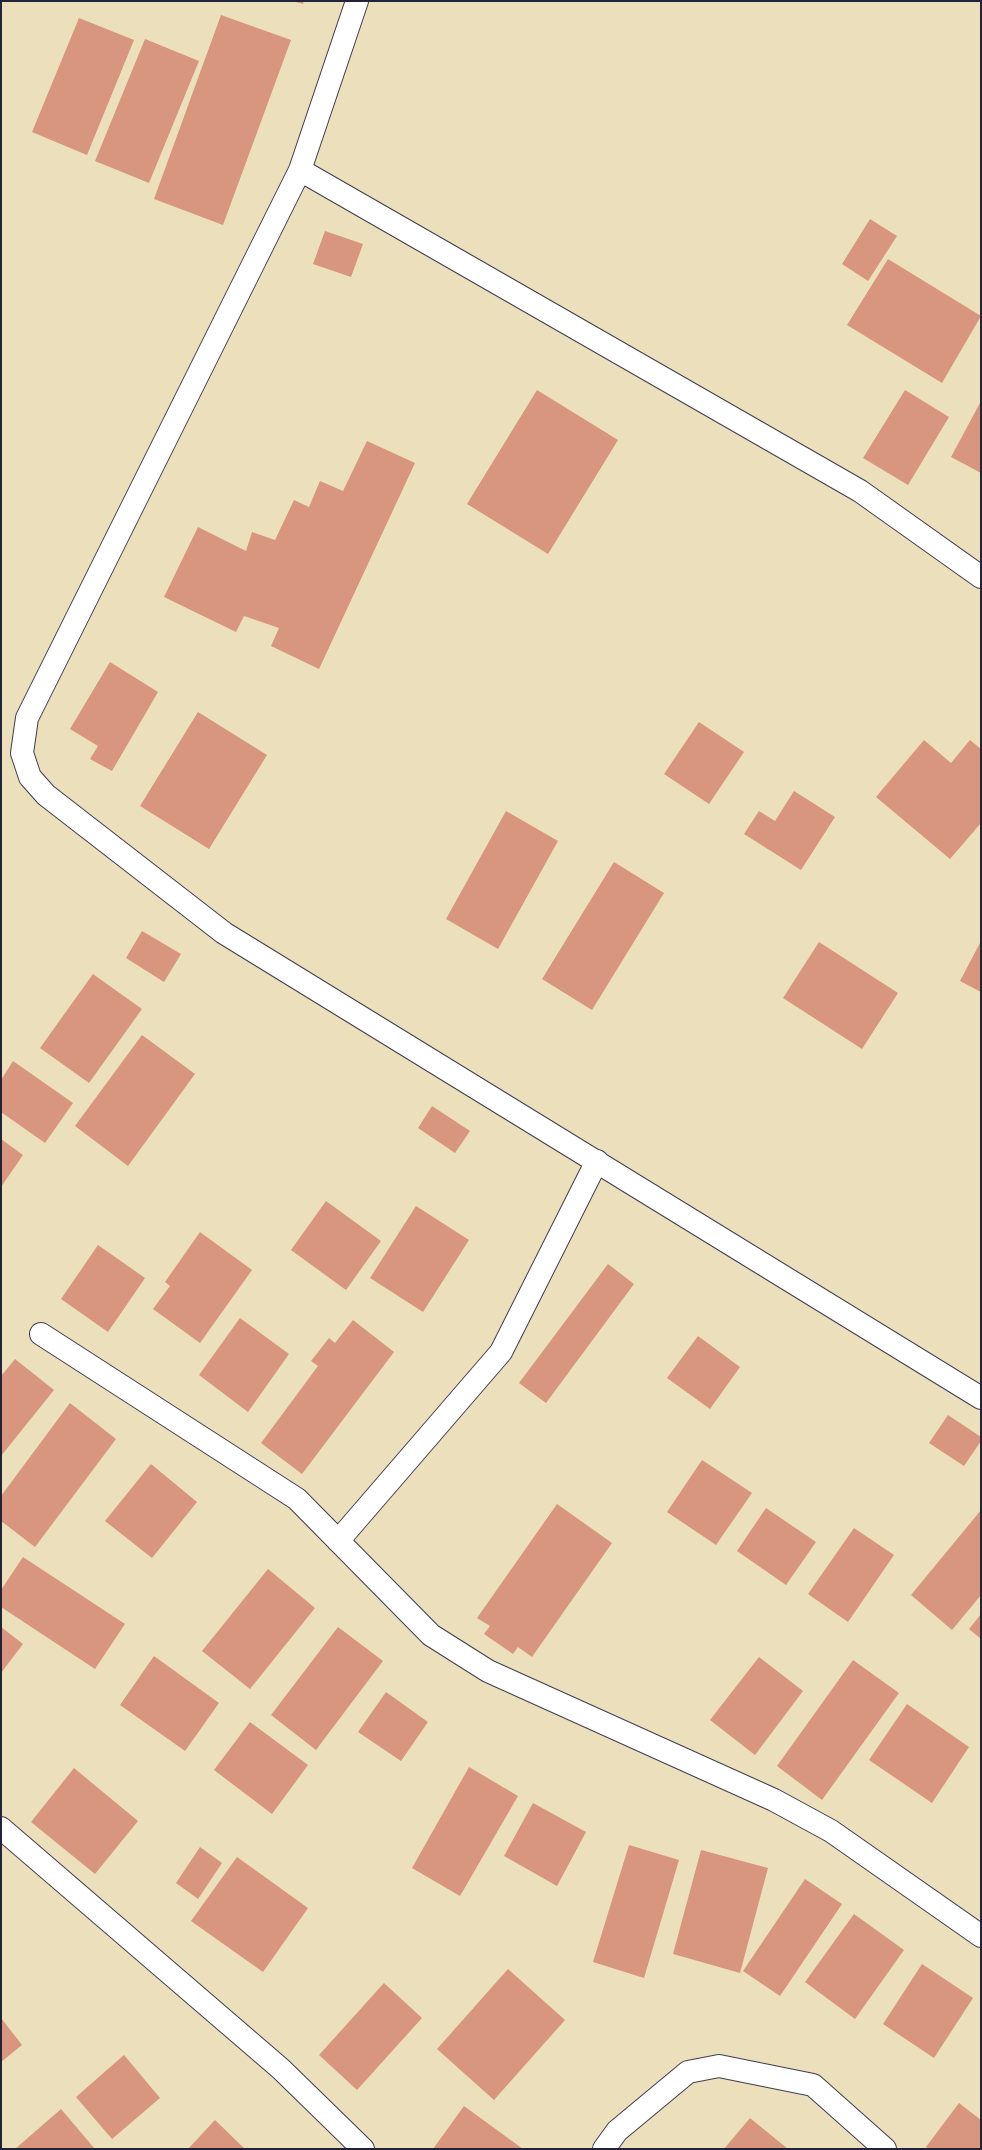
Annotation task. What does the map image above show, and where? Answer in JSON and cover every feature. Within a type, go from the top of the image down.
[{"type":"street","points":[[357,1],[300,170],[27,718],[22,753],[30,777],[46,796],[224,933],[981,1398]]},
{"type":"street","points":[[300,170],[860,491],[981,577]]},
{"type":"street","points":[[338,1541],[501,1352],[597,1161]]},
{"type":"street","points":[[41,1334],[297,1499],[431,1634],[488,1671],[774,1800],[830,1831],[981,1936]]},
{"type":"street","points":[[1,1828],[281,2069],[363,2149]]},
{"type":"street","points":[[604,2149],[617,2131],[688,2072],[719,2066],[814,2085],[885,2149]]},
{"type":"building","points":[[292,1],[304,1],[303,4]]},
{"type":"building","points":[[221,15],[291,40],[223,225],[154,199]]},
{"type":"building","points":[[79,18],[134,40],[87,155],[32,132]]},
{"type":"building","points":[[145,39],[199,61],[149,183],[95,161]]},
{"type":"building","points":[[870,219],[897,236],[868,281],[842,264]]},
{"type":"building","points":[[325,231],[363,244],[351,277],[313,264]]},
{"type":"building","points":[[888,259],[981,316],[942,383],[847,325]]},
{"type":"building","points":[[537,390],[618,440],[548,554],[467,504]]},
{"type":"building","points":[[905,390],[949,417],[908,485],[863,458]]},
{"type":"building","points":[[981,401],[981,473],[951,457]]},
{"type":"building","points":[[367,441],[415,463],[319,669],[271,646],[279,628],[244,616],[236,632],[164,597],[198,527],[246,551],[252,532],[275,540],[294,500],[309,507],[320,481],[343,491]]},
{"type":"building","points":[[110,662],[158,692],[112,771],[90,759],[98,746],[70,729]]},
{"type":"building","points":[[198,712],[267,755],[209,849],[140,806]]},
{"type":"building","points":[[699,722],[744,752],[709,804],[664,774]]},
{"type":"building","points":[[924,740],[951,763],[970,740],[981,749],[981,823],[950,859],[876,797]]},
{"type":"building","points":[[794,791],[835,817],[801,870],[744,834],[759,811],[775,821]]},
{"type":"building","points":[[506,811],[558,841],[498,949],[446,919]]},
{"type":"building","points":[[614,862],[664,893],[592,1010],[542,979]]},
{"type":"building","points":[[142,931],[181,954],[164,982],[126,958]]},
{"type":"building","points":[[981,941],[981,992],[960,981]]},
{"type":"building","points":[[819,942],[898,993],[862,1049],[783,998]]},
{"type":"building","points":[[93,974],[142,1009],[89,1083],[40,1048]]},
{"type":"building","points":[[142,1035],[195,1074],[128,1166],[75,1126]]},
{"type":"building","points":[[13,1061],[73,1103],[45,1143],[1,1112],[1,1080]]},
{"type":"building","points":[[432,1106],[470,1131],[455,1153],[418,1128]]},
{"type":"building","points":[[1,1139],[23,1155],[1,1187]]},
{"type":"building","points":[[326,1201],[381,1241],[346,1290],[291,1250]]},
{"type":"building","points":[[416,1206],[469,1240],[423,1312],[370,1278]]},
{"type":"building","points":[[200,1232],[252,1270],[200,1343],[153,1309],[170,1286],[165,1282]]},
{"type":"building","points":[[98,1245],[145,1278],[108,1332],[61,1299]]},
{"type":"building","points":[[608,1264],[634,1284],[546,1403],[519,1383]]},
{"type":"building","points":[[240,1318],[289,1354],[248,1412],[199,1375]]},
{"type":"building","points":[[353,1320],[394,1352],[302,1474],[261,1443],[318,1366],[311,1361],[329,1338],[335,1343]]},
{"type":"building","points":[[698,1336],[740,1367],[710,1409],[667,1378]]},
{"type":"building","points":[[15,1359],[54,1390],[1,1456],[1,1376]]},
{"type":"building","points":[[70,1403],[116,1439],[35,1547],[1,1521],[1,1496]]},
{"type":"building","points":[[948,1415],[981,1437],[981,1441],[964,1466],[929,1443]]},
{"type":"building","points":[[702,1460],[752,1493],[716,1545],[667,1512]]},
{"type":"building","points":[[151,1464],[197,1502],[152,1558],[105,1521]]},
{"type":"building","points":[[557,1504],[612,1543],[532,1657],[518,1647],[513,1654],[484,1634],[490,1626],[477,1618]]},
{"type":"building","points":[[766,1508],[816,1542],[786,1585],[737,1551]]},
{"type":"building","points":[[981,1510],[981,1595],[952,1630],[911,1595]]},
{"type":"building","points":[[854,1528],[894,1555],[848,1622],[808,1594]]},
{"type":"building","points":[[23,1557],[125,1624],[95,1669],[1,1607],[1,1590]]},
{"type":"building","points":[[268,1569],[315,1608],[250,1689],[202,1651]]},
{"type":"building","points":[[981,1614],[981,1639],[969,1629]]},
{"type":"building","points":[[1,1627],[23,1644],[1,1673]]},
{"type":"building","points":[[338,1627],[383,1661],[316,1750],[271,1715]]},
{"type":"building","points":[[154,1656],[219,1703],[185,1751],[120,1705]]},
{"type":"building","points":[[759,1657],[803,1691],[755,1755],[710,1720]]},
{"type":"building","points":[[853,1660],[899,1693],[822,1800],[777,1766]]},
{"type":"building","points":[[386,1692],[428,1722],[401,1761],[358,1732]]},
{"type":"building","points":[[907,1704],[969,1747],[932,1803],[869,1760]]},
{"type":"building","points":[[250,1722],[308,1765],[272,1814],[214,1770]]},
{"type":"building","points":[[469,1767],[518,1796],[460,1896],[412,1868]]},
{"type":"building","points":[[74,1768],[138,1821],[95,1874],[31,1822]]},
{"type":"building","points":[[533,1803],[586,1832],[557,1886],[504,1856]]},
{"type":"building","points":[[629,1845],[679,1860],[644,1978],[593,1962]]},
{"type":"building","points":[[200,1847],[222,1863],[198,1899],[176,1883]]},
{"type":"building","points":[[701,1850],[768,1868],[740,1973],[673,1954]]},
{"type":"building","points":[[237,1857],[308,1908],[263,1972],[191,1921]]},
{"type":"building","points":[[805,1879],[842,1904],[780,1996],[743,1971]]},
{"type":"building","points":[[854,1914],[904,1950],[855,2019],[805,1982]]},
{"type":"building","points":[[922,1964],[973,1998],[934,2058],[883,2024]]},
{"type":"building","points":[[508,1969],[565,2020],[494,2100],[437,2049]]},
{"type":"building","points":[[384,1983],[422,2018],[357,2090],[319,2055]]},
{"type":"building","points":[[1,2018],[22,2045],[1,2062]]},
{"type":"building","points":[[124,2055],[160,2098],[112,2139],[76,2097]]},
{"type":"building","points":[[959,2103],[981,2120],[981,2149],[929,2149],[926,2147]]},
{"type":"building","points":[[464,2106],[523,2149],[433,2149]]},
{"type":"building","points":[[61,2109],[95,2149],[15,2149]]},
{"type":"building","points":[[750,2118],[788,2149],[724,2149]]},
{"type":"building","points":[[215,2120],[245,2149],[188,2149]]}]
